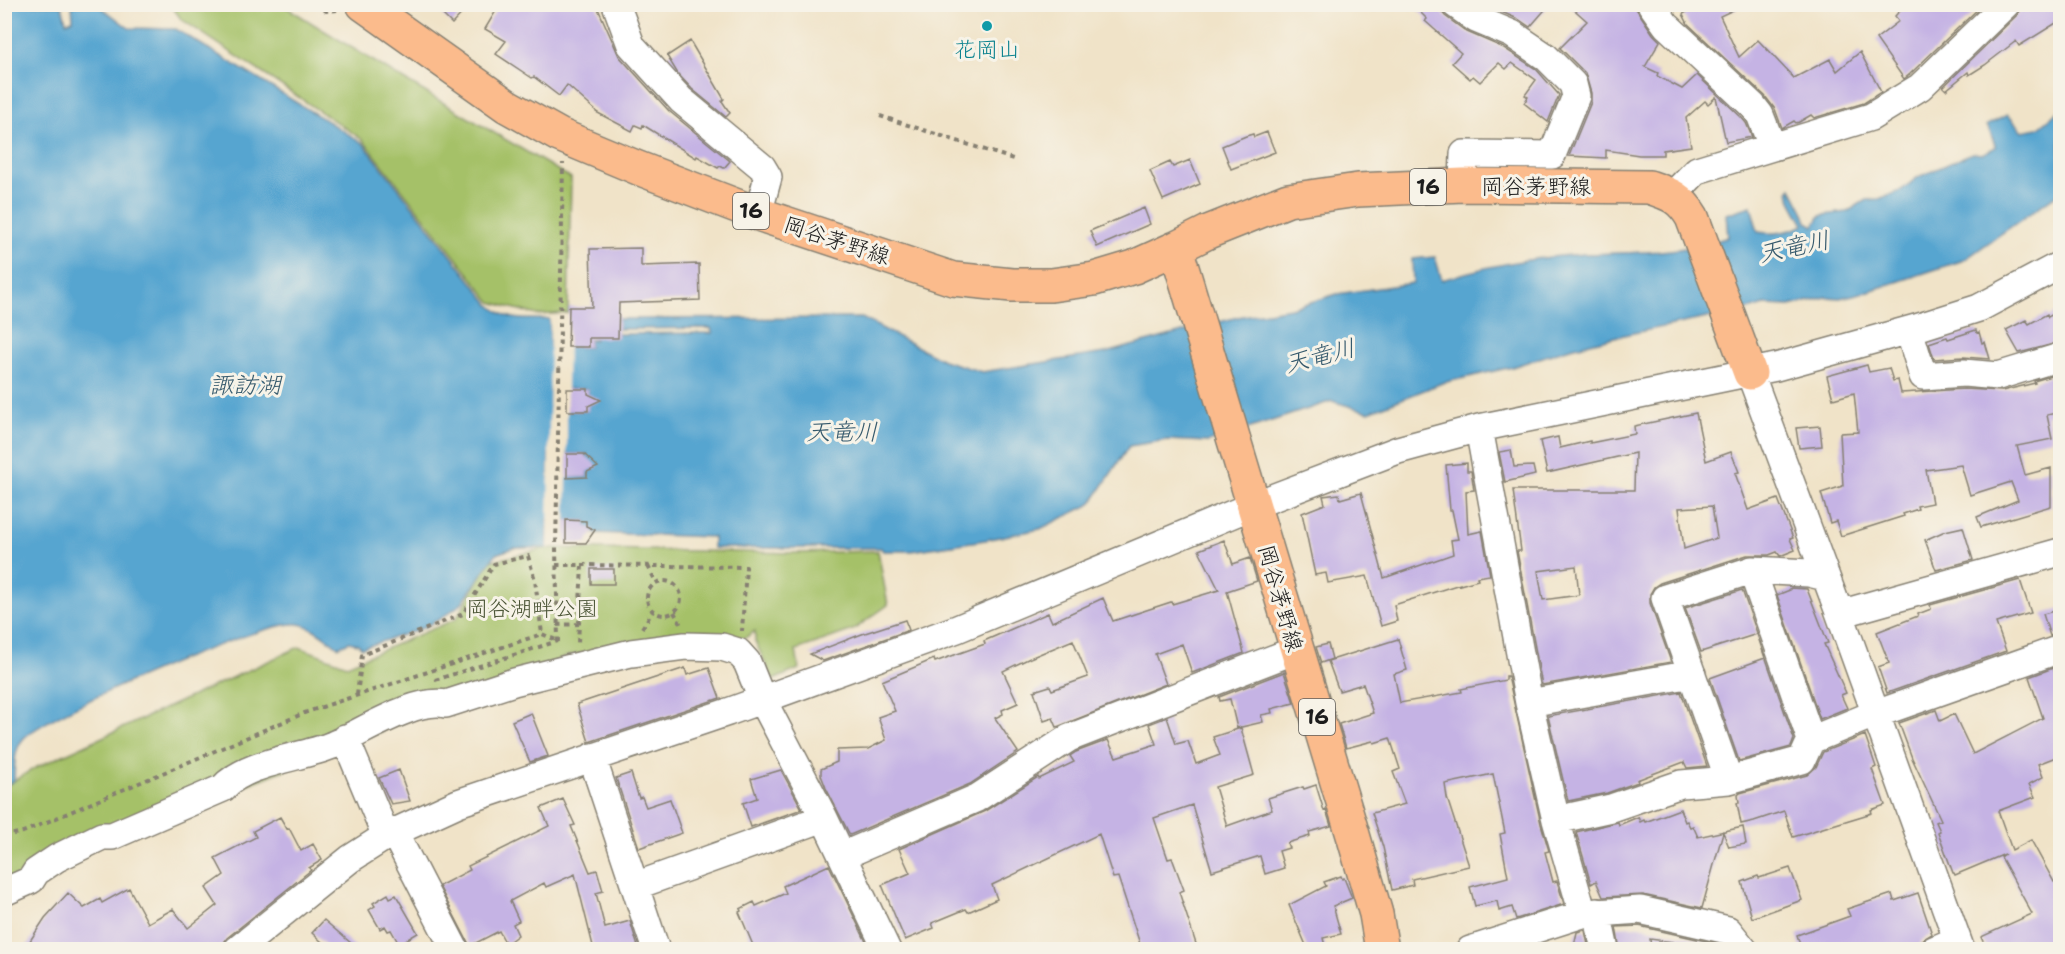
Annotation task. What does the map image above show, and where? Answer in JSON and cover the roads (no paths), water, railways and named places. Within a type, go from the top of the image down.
[{"type":"main road","name":"岡谷茅野線","points":[[351,7],[507,106],[560,135],[758,214],[953,279],[1012,285],[1051,285],[1094,279],[1134,267],[1180,260],[1208,232],[1288,200],[1358,190],[1463,185],[1649,187],[1679,200]]},
{"type":"main road","points":[[1679,200],[1692,217],[1748,365]]},
{"type":"main road","name":"岡谷茅野線","points":[[1180,260],[1372,903],[1382,950]]},
{"type":"street","points":[[616,4],[631,45],[681,100],[762,167],[768,177],[758,214]]},
{"type":"street","points":[[1455,4],[1476,19],[1512,34],[1546,57],[1573,84],[1576,96],[1552,155],[1464,154],[1463,185]]},
{"type":"street","points":[[1651,4],[1666,25],[1753,106],[1760,116],[1772,146]]},
{"type":"street","points":[[1679,200],[1697,170],[1870,117],[1920,87],[2006,4]]},
{"type":"street","points":[[237,950],[350,859],[390,834],[458,803],[728,712],[957,629],[1251,496],[1398,450],[1479,428],[1909,330],[1978,308],[2061,265]]},
{"type":"street","points":[[1909,330],[1923,376],[1964,373],[1998,376],[2061,357]]},
{"type":"street","points":[[1748,365],[1876,714],[1951,946]]},
{"type":"street","points":[[1479,428],[1529,703],[1556,820],[1605,950]]},
{"type":"street","points":[[1839,612],[1854,610],[2060,552]]},
{"type":"street","points":[[1728,780],[1665,598],[1752,570],[1826,576]]},
{"type":"street","points":[[1556,820],[1611,808],[1681,784],[1728,780],[1802,760],[1811,740],[1752,570]]},
{"type":"street","points":[[4,892],[31,880],[36,872],[57,858],[102,836],[112,836],[224,788],[235,790],[347,742],[439,713],[446,704],[558,670],[642,651],[685,646],[722,647],[738,652],[747,662],[762,699],[824,818],[887,950]]},
{"type":"street","points":[[1811,740],[1876,714],[2061,649]]},
{"type":"street","points":[[842,856],[977,798],[1069,738],[1296,650]]},
{"type":"street","points":[[1529,703],[1692,674]]},
{"type":"street","points":[[347,742],[390,834],[455,950]]},
{"type":"street","points":[[592,757],[656,950]]},
{"type":"street","points":[[635,886],[824,818]]},
{"type":"street","points":[[1470,950],[1590,913],[1640,910],[1728,930],[1744,950]]},
{"type":"water","points":[[5,5],[62,5],[66,22],[73,20],[72,5],[98,5],[129,28],[176,29],[363,143],[490,305],[511,317],[550,319],[550,347],[589,347],[589,340],[594,340],[596,337],[617,338],[618,334],[712,333],[711,328],[618,329],[618,319],[862,318],[943,360],[982,372],[1105,353],[1238,317],[1291,308],[1337,294],[1413,283],[1412,259],[1435,257],[1442,280],[1495,266],[1550,257],[1694,247],[1728,237],[1726,214],[1751,206],[1758,232],[1787,231],[1804,225],[1791,201],[1789,191],[1791,188],[1807,222],[1814,226],[1819,217],[1847,212],[1866,200],[1879,199],[1900,191],[1917,178],[1972,153],[1982,154],[1996,147],[1987,125],[2008,115],[2022,131],[2038,128],[2060,110],[2060,192],[1964,260],[1866,292],[1840,298],[1826,297],[1790,306],[1765,305],[1567,349],[1512,367],[1442,383],[1369,412],[1332,401],[1208,442],[1167,440],[1129,446],[1091,504],[1040,529],[985,540],[911,551],[883,551],[881,548],[713,548],[713,537],[593,533],[586,528],[586,521],[548,520],[548,548],[514,548],[496,554],[461,604],[440,619],[418,630],[362,648],[358,644],[349,642],[338,647],[315,630],[299,624],[279,626],[205,651],[114,689],[42,725],[20,743],[15,758],[14,781],[5,786]],"holes":[[[550,389],[588,389],[588,396],[594,397],[595,401],[588,404],[587,411],[550,411]],[[549,454],[587,454],[587,462],[593,469],[587,470],[587,477],[549,478]]]},
{"type":"place","name":"花岡山","points":[[987,26]]},
{"type":"water label","name":"天竜川","points":[[1794,247]]},
{"type":"water label","name":"天竜川","points":[[1320,356]]},
{"type":"water label","name":"諏訪湖","points":[[245,385]]},
{"type":"water label","name":"天竜川","points":[[842,432]]},
{"type":"park label","name":"岡谷湖畔公園","points":[[532,608]]}]
